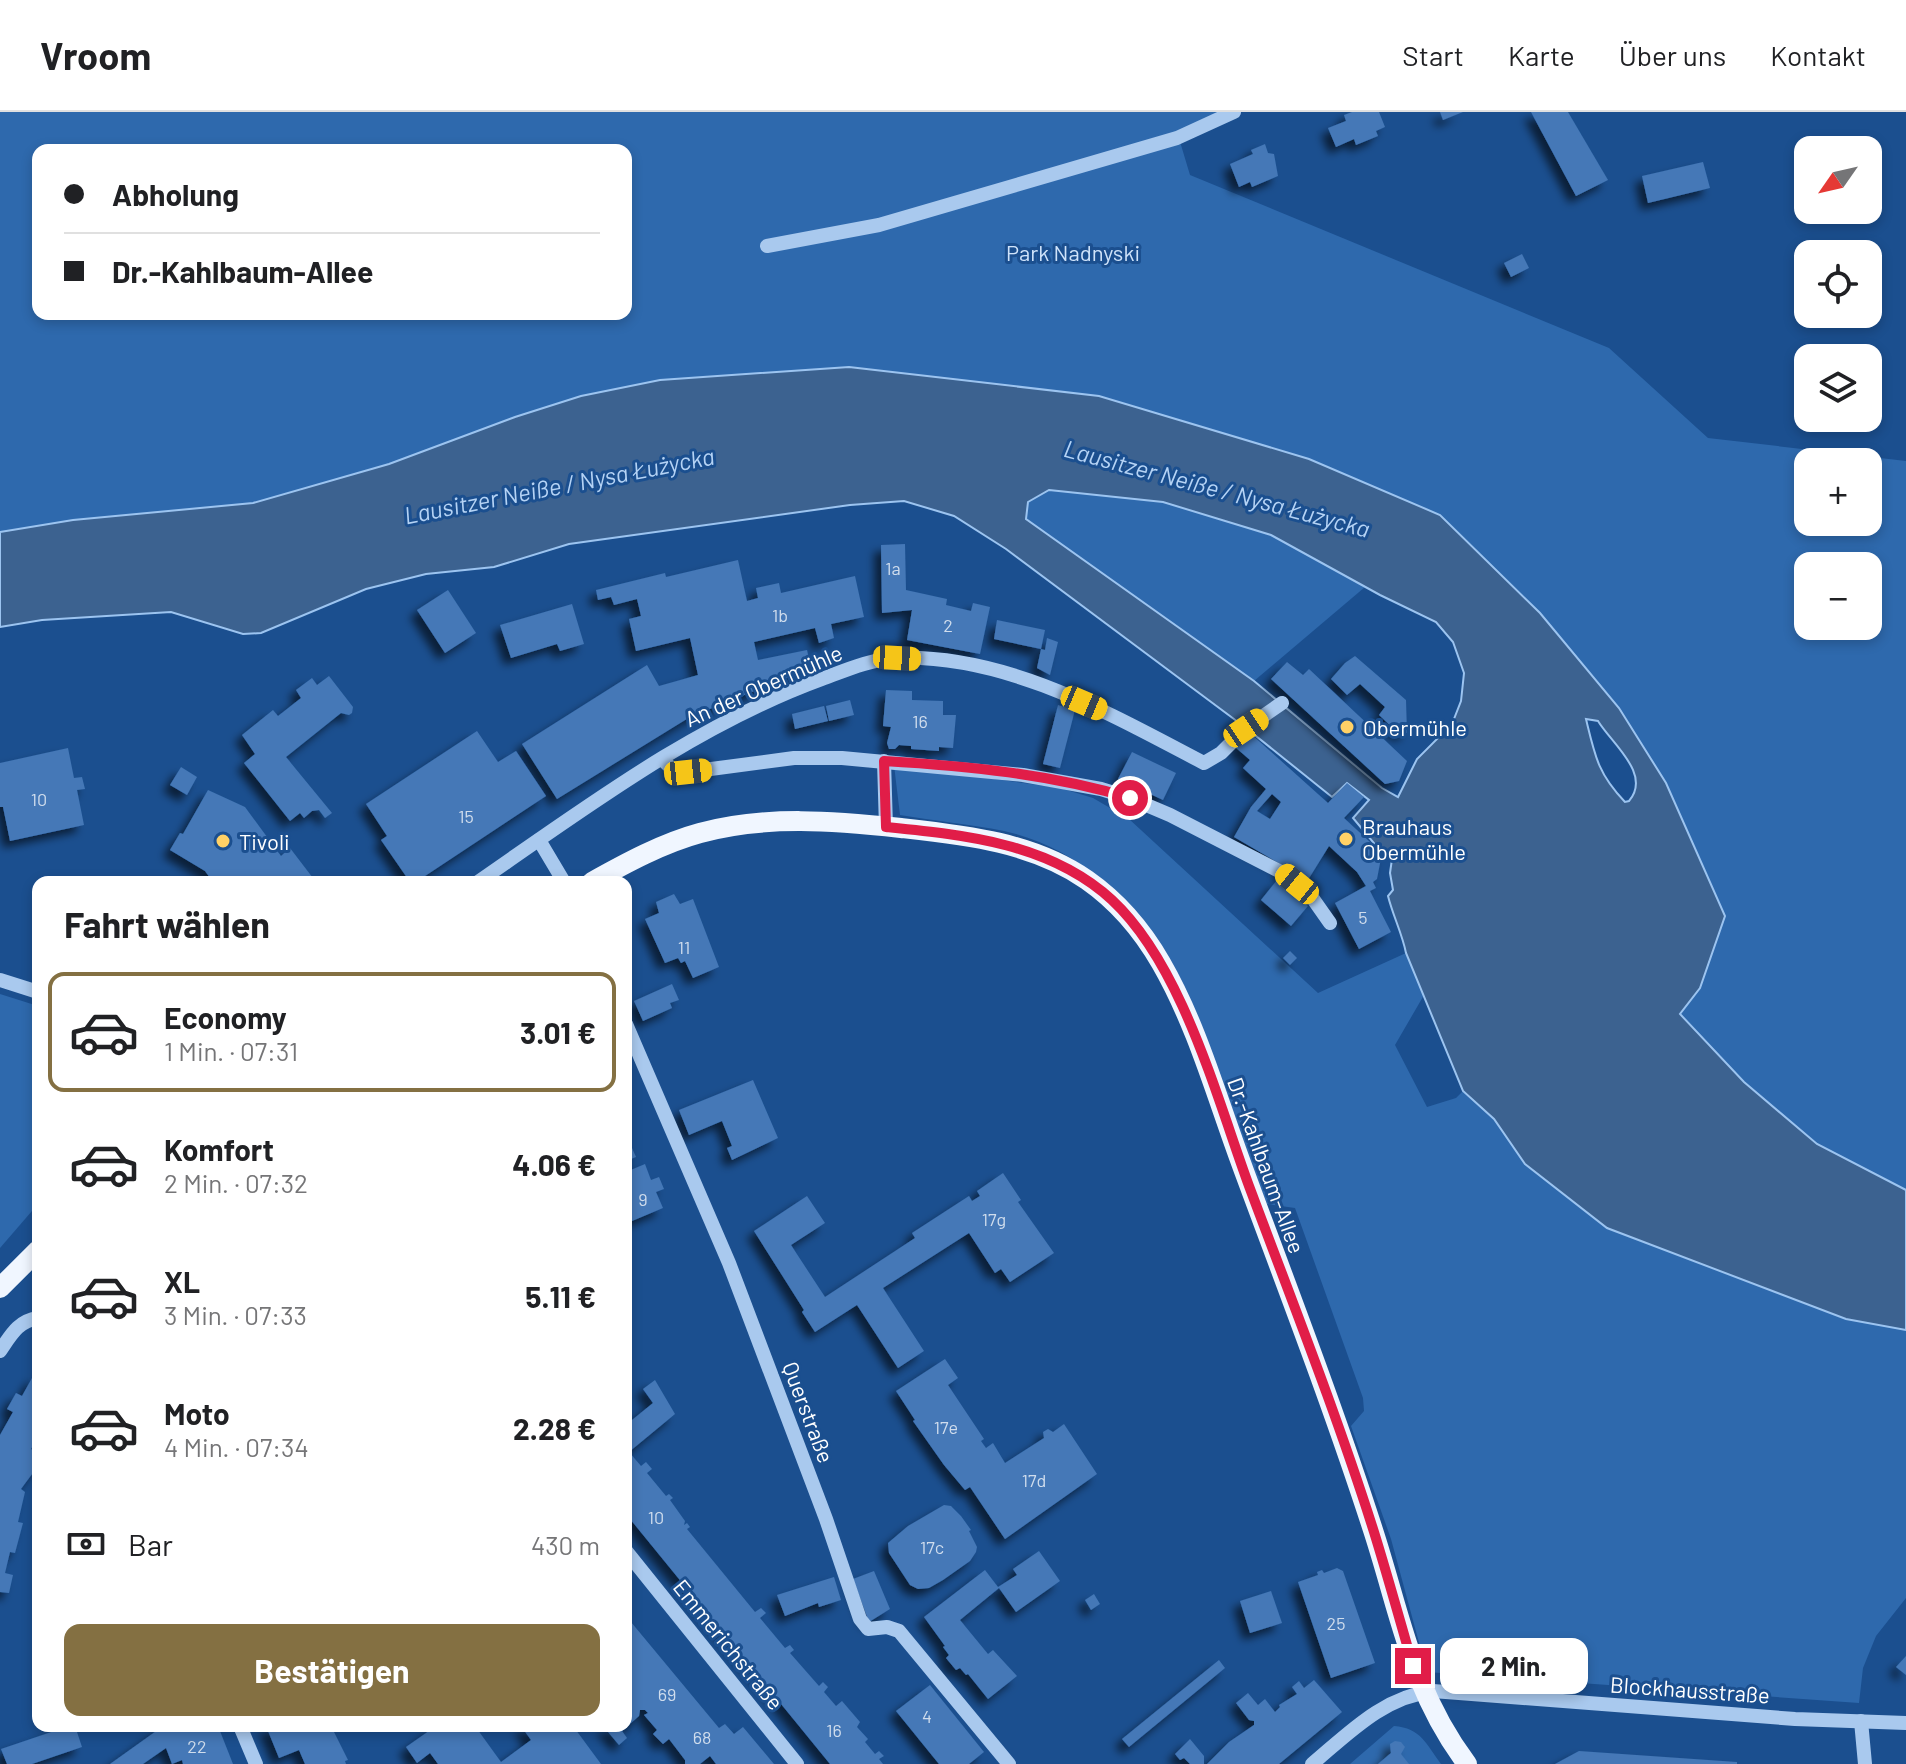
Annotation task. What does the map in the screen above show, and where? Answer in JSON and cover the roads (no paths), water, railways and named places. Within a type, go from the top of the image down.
[{"type":"main road","name":"Dr.-Kahlbaum-Allee","points":[[604,876],[661,847],[719,828],[776,822],[886,827],[1005,844],[1056,862],[1086,879],[1112,900],[1153,951],[1177,994],[1336,1420],[1423,1692],[1441,1727],[1467,1764]]},
{"type":"main road","points":[[0,1288],[32,1256]]},
{"type":"street","points":[[767,246],[879,225],[1177,138],[1234,112]]},
{"type":"street","name":"An der Obermühle","points":[[487,876],[694,737],[768,701],[854,667],[897,658],[970,665],[1034,682],[1109,714],[1204,763],[1221,753],[1246,728],[1282,703]]},
{"type":"street","points":[[662,759],[674,771],[688,772],[794,758],[884,761],[1023,775],[1101,789],[1170,815],[1283,873],[1311,896],[1330,923]]},
{"type":"street","points":[[884,761],[886,827]]},
{"type":"street","points":[[539,840],[560,876]]},
{"type":"street","points":[[0,980],[32,990]]},
{"type":"street","name":"Querstraße","points":[[632,1038],[729,1263],[826,1519],[860,1619],[868,1629],[887,1627],[899,1631],[1009,1764]]},
{"type":"street","points":[[0,1351],[17,1327],[32,1319]]},
{"type":"street","name":"Emmerichstraße","points":[[632,1558],[797,1764]]},
{"type":"street","points":[[1312,1764],[1372,1714],[1404,1696],[1423,1692]]},
{"type":"street","name":"Blockhausstraße","points":[[1423,1692],[1795,1719],[1906,1723]]},
{"type":"street","points":[[1861,1721],[1865,1764]]},
{"type":"street","points":[[243,1732],[256,1764]]},
{"type":"water","name":"Lausitzer Neiße / Nysa Łużycka","points":[[849,367],[1099,396],[1309,459],[1440,515],[1540,613],[1619,708],[1666,783],[1725,916],[1700,988],[1680,1014],[1744,1082],[1817,1144],[1906,1190],[1906,1330],[1846,1319],[1607,1228],[1525,1164],[1494,1119],[1463,1091],[1406,953],[1390,903],[1388,896],[1393,890],[1390,873],[1392,859],[1382,853],[1353,818],[1369,800],[1347,783],[1332,797],[1246,728],[1006,549],[954,516],[904,501],[850,505],[569,544],[494,567],[426,574],[366,589],[261,633],[243,634],[171,612],[42,620],[0,627],[0,532],[73,520],[253,503],[389,464],[581,396],[660,380]],"holes":[[[1049,490],[1163,502],[1271,535],[1436,622],[1453,642],[1464,673],[1461,701],[1452,724],[1417,759],[1398,797],[1382,788],[1254,681],[1026,519],[1028,502]],[[1586,719],[1598,721],[1633,770],[1635,791],[1629,801],[1625,802],[1603,773]]]},
{"type":"place","name":"Obermühle","points":[[1347,727]]},
{"type":"place","name":"Brauhaus Obermühle","points":[[1346,839]]},
{"type":"place","name":"Tivoli","points":[[223,841]]},
{"type":"park label","name":"Park Nadnyski","points":[[1073,252]]}]
